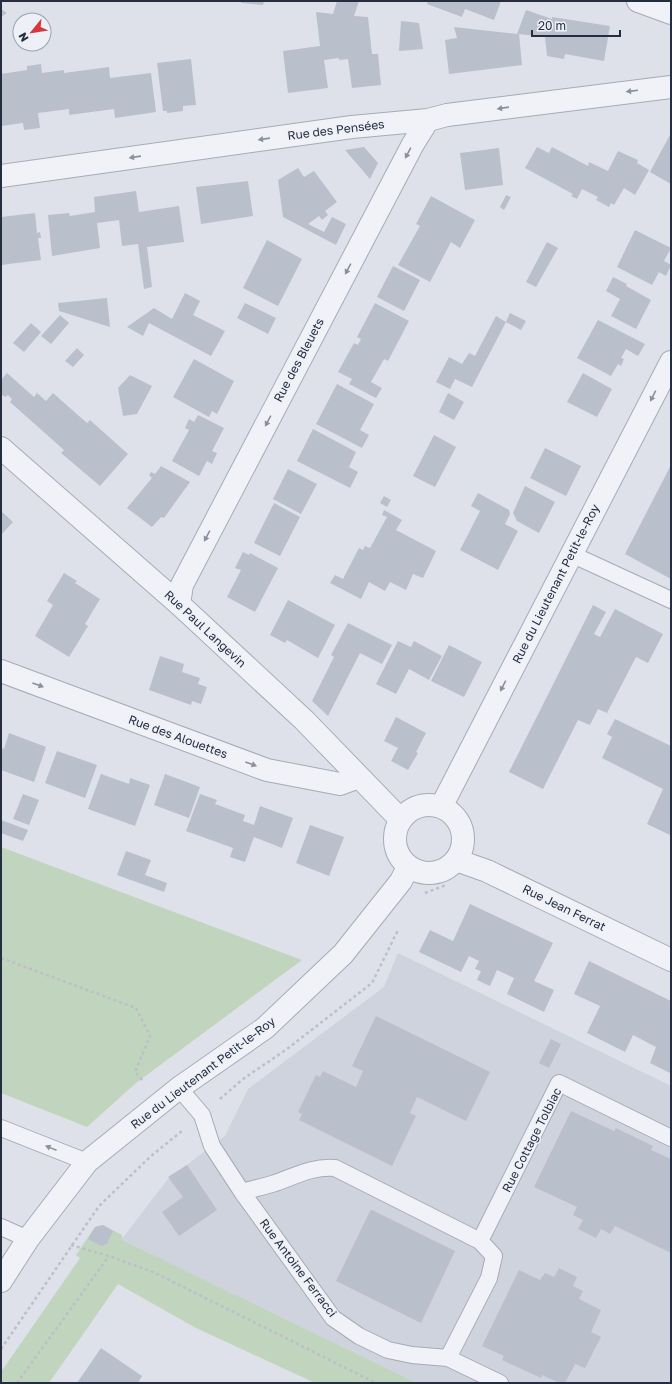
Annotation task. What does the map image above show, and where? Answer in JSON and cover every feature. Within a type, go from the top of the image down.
[{"type":"street","points":[[638,1],[671,13]]},
{"type":"street","name":"Rue des Pensées","points":[[1,176],[352,127],[428,120],[454,114],[671,87]]},
{"type":"street","name":"Rue des Bleuets","points":[[179,604],[182,584],[413,144],[428,120]]},
{"type":"street","name":"Rue du Lieutenant Petit-le-Roy","points":[[441,807],[671,362]]},
{"type":"street","name":"Rue Paul Langevin","points":[[1,448],[179,604],[304,720],[400,819]]},
{"type":"street","name":"Rue des Alouettes","points":[[1,672],[267,770],[340,784],[359,777]]},
{"type":"street","points":[[430,805],[441,807],[450,812],[457,820],[462,830],[463,840],[461,851],[456,860],[448,868],[439,872],[418,872],[408,867],[398,855],[394,840],[396,829],[400,819],[408,811],[418,806],[430,805]]},
{"type":"street","name":"Rue Jean Ferrat","points":[[456,860],[487,871],[671,960]]},
{"type":"street","name":"Rue du Lieutenant Petit-le-Roy","points":[[1,1281],[28,1238],[87,1162],[179,1088],[265,1028],[343,954],[401,881],[408,867]]},
{"type":"lane","points":[[571,554],[671,600]]},
{"type":"lane","name":"Rue Cottage Tolbiac","points":[[480,1241],[559,1083],[671,1138]]},
{"type":"lane","name":"Rue Antoine Ferracci","points":[[179,1088],[202,1115],[212,1146],[242,1192],[333,1318],[359,1336],[388,1350],[412,1355],[448,1358],[500,1383]]},
{"type":"lane","points":[[1,1128],[87,1162]]},
{"type":"lane","points":[[242,1192],[273,1184],[294,1174],[315,1168],[335,1168],[480,1241],[494,1256],[489,1278],[448,1358]]},
{"type":"lane","points":[[1,1227],[28,1238]]},
{"type":"path","points":[[1,958],[136,1008],[150,1036],[135,1072],[161,1102]]},
{"type":"path","points":[[1,1349],[72,1245],[109,1256],[153,1272],[376,1383]]},
{"type":"path","points":[[18,1383],[109,1256]]},
{"type":"shaded area","points":[[398,953],[671,1086],[671,1383],[417,1383],[121,1240],[168,1179],[225,1136],[248,1089],[384,987]]},
{"type":"green space","points":[[1,847],[302,960],[136,1083],[87,1127],[1,1093]]},
{"type":"green space","points":[[103,1225],[122,1235],[122,1240],[417,1383],[315,1383],[196,1328],[118,1284],[49,1383],[1,1383],[1,1372],[80,1258],[76,1255],[95,1227]]},
{"type":"building","points":[[241,1],[264,1],[263,5],[241,3]]},
{"type":"building","points":[[337,1],[359,1],[354,16],[368,17],[372,54],[378,54],[381,85],[352,88],[348,59],[339,60],[339,58],[324,60],[328,88],[288,93],[283,51],[320,46],[316,12],[333,14]]},
{"type":"building","points":[[428,1],[501,1],[494,20],[465,9],[462,17],[427,4]]},
{"type":"building","points":[[1,9],[7,13],[1,17]]},
{"type":"building","points":[[526,10],[552,19],[552,17],[610,26],[604,61],[565,54],[564,59],[547,56],[545,37],[519,34],[522,65],[449,74],[445,40],[457,38],[454,27],[517,34]]},
{"type":"building","points":[[401,21],[419,23],[423,49],[399,51]]},
{"type":"building","points":[[191,59],[196,105],[183,106],[183,111],[167,113],[167,111],[163,111],[157,63]]},
{"type":"building","points":[[41,64],[42,73],[64,70],[64,73],[109,67],[110,78],[151,73],[156,112],[115,118],[114,109],[69,115],[69,109],[38,113],[40,128],[24,130],[23,123],[1,126],[1,74],[27,70],[27,66]]},
{"type":"building","points":[[671,133],[671,184],[650,172]]},
{"type":"building","points":[[364,147],[378,163],[370,179],[345,150]]},
{"type":"building","points":[[537,147],[549,153],[552,147],[588,166],[589,162],[608,171],[618,151],[638,160],[637,163],[649,170],[635,195],[624,188],[614,205],[611,203],[609,207],[596,200],[598,197],[582,189],[577,199],[571,196],[573,194],[525,168]]},
{"type":"building","points":[[499,148],[503,185],[465,190],[460,153]]},
{"type":"building","points":[[298,168],[304,177],[314,171],[337,202],[325,211],[328,215],[322,220],[319,216],[308,224],[324,232],[332,217],[346,224],[336,245],[283,217],[278,180]]},
{"type":"building","points":[[248,181],[253,216],[201,224],[196,187]]},
{"type":"building","points":[[136,191],[139,212],[179,206],[184,242],[147,247],[152,287],[144,289],[138,244],[122,246],[119,220],[97,223],[100,248],[52,256],[48,215],[69,213],[70,216],[95,212],[94,197]]},
{"type":"building","points":[[506,195],[511,197],[504,210],[500,207]]},
{"type":"building","points":[[431,196],[475,220],[460,248],[451,242],[430,282],[398,265],[420,226],[416,224]]},
{"type":"building","points":[[35,213],[37,233],[40,232],[41,238],[38,238],[41,260],[1,265],[1,217]]},
{"type":"building","points":[[635,230],[671,248],[664,261],[671,265],[666,276],[659,272],[652,285],[617,267]]},
{"type":"building","points":[[267,240],[302,259],[278,306],[243,288]]},
{"type":"building","points":[[547,242],[558,248],[536,287],[526,282]]},
{"type":"building","points":[[393,266],[420,280],[404,311],[377,297]]},
{"type":"building","points":[[613,277],[627,284],[626,286],[651,300],[636,329],[611,316],[620,299],[606,291]]},
{"type":"building","points":[[185,293],[200,301],[193,315],[225,331],[211,356],[149,323],[143,336],[127,327],[154,308],[172,319]]},
{"type":"building","points":[[107,298],[110,327],[59,311],[58,303]]},
{"type":"building","points":[[245,303],[276,318],[268,334],[237,318]]},
{"type":"building","points":[[375,303],[409,321],[388,361],[384,359],[371,382],[382,388],[376,398],[349,384],[352,379],[338,372],[354,343],[358,345],[361,339],[357,337]]},
{"type":"building","points":[[510,313],[526,321],[521,330],[506,322]]},
{"type":"building","points":[[60,315],[69,323],[51,344],[41,336]]},
{"type":"building","points":[[496,316],[506,322],[472,387],[455,379],[450,389],[436,382],[449,357],[462,364],[469,353],[475,356]]},
{"type":"building","points":[[598,320],[645,344],[638,356],[626,349],[621,358],[624,359],[621,366],[618,364],[611,376],[577,358]]},
{"type":"building","points":[[31,323],[41,332],[24,352],[13,343]]},
{"type":"building","points":[[77,348],[84,355],[73,367],[65,361]]},
{"type":"building","points":[[194,359],[234,381],[217,414],[212,411],[209,417],[173,397]]},
{"type":"building","points":[[7,373],[34,397],[37,393],[46,401],[53,393],[87,423],[90,420],[128,454],[100,486],[61,453],[64,450],[10,402],[12,399],[8,395],[5,397],[1,394],[1,380]]},
{"type":"building","points":[[583,373],[612,389],[597,417],[567,402]]},
{"type":"building","points":[[130,375],[152,386],[137,414],[123,416],[118,388]]},
{"type":"building","points":[[337,384],[374,404],[360,430],[369,435],[362,448],[316,424]]},
{"type":"building","points":[[448,393],[464,402],[454,420],[439,412]]},
{"type":"building","points":[[198,415],[224,428],[212,451],[217,453],[212,464],[207,461],[199,476],[172,461],[189,430],[185,428],[189,419],[194,422]]},
{"type":"building","points":[[313,429],[356,452],[349,467],[358,472],[350,488],[297,461]]},
{"type":"building","points":[[434,435],[456,447],[435,487],[413,476]]},
{"type":"building","points":[[545,448],[581,466],[566,496],[530,478]]},
{"type":"building","points":[[671,465],[671,579],[625,554]]},
{"type":"building","points":[[161,466],[190,482],[164,518],[161,517],[152,527],[127,508],[152,478],[149,475],[151,472],[155,474]]},
{"type":"building","points":[[288,469],[317,484],[301,514],[273,499]]},
{"type":"building","points":[[525,486],[555,502],[539,533],[517,521],[513,513]]},
{"type":"building","points":[[478,493],[509,510],[510,514],[505,524],[518,531],[498,570],[460,550],[480,511],[471,506]]},
{"type":"building","points":[[384,496],[391,500],[387,507],[380,503]]},
{"type":"building","points":[[274,503],[300,517],[280,556],[254,543]]},
{"type":"building","points":[[384,510],[402,520],[396,530],[436,551],[423,578],[413,574],[406,590],[390,582],[385,591],[369,582],[361,599],[330,583],[335,575],[343,579],[359,548],[363,550],[365,546],[370,548],[387,517],[382,515]]},
{"type":"building","points":[[1,511],[13,522],[1,535]]},
{"type":"building","points":[[243,552],[249,555],[250,553],[278,568],[255,612],[227,597],[241,570],[235,568]]},
{"type":"building","points":[[64,573],[77,581],[75,583],[100,599],[85,624],[88,626],[69,657],[35,636],[53,605],[47,601]]},
{"type":"building","points":[[288,600],[335,625],[318,658],[287,640],[285,643],[270,635]]},
{"type":"building","points":[[593,605],[606,612],[594,634],[600,637],[615,609],[663,634],[648,663],[636,657],[607,713],[598,709],[590,725],[578,720],[543,789],[509,772]]},
{"type":"building","points":[[348,623],[392,645],[382,664],[360,653],[328,716],[312,701],[334,657],[331,655]]},
{"type":"building","points":[[398,641],[411,647],[414,641],[442,656],[429,680],[409,669],[396,694],[376,684]]},
{"type":"building","points":[[449,645],[482,662],[464,697],[431,681]]},
{"type":"building","points":[[160,656],[184,664],[182,672],[200,678],[198,684],[207,687],[201,704],[192,701],[191,705],[149,690]]},
{"type":"building","points":[[396,717],[426,733],[416,752],[418,753],[408,770],[391,761],[398,748],[384,741]]},
{"type":"building","points":[[615,719],[671,746],[670,835],[647,824],[663,789],[602,758],[612,737],[607,734]]},
{"type":"building","points":[[9,733],[46,747],[34,782],[1,770],[1,748],[4,749]]},
{"type":"building","points":[[57,751],[97,765],[85,798],[45,783]]},
{"type":"building","points":[[101,774],[129,784],[130,778],[150,785],[135,826],[88,809]]},
{"type":"building","points":[[165,774],[200,787],[189,818],[154,805]]},
{"type":"building","points":[[23,794],[39,800],[29,825],[13,819]]},
{"type":"building","points":[[200,794],[217,800],[215,804],[245,815],[243,821],[254,825],[260,806],[293,818],[282,848],[254,837],[245,862],[230,857],[233,848],[186,831]]},
{"type":"building","points":[[1,820],[28,830],[23,841],[1,833]]},
{"type":"building","points":[[310,825],[344,837],[329,876],[296,863]]},
{"type":"building","points":[[126,851],[151,860],[145,875],[167,883],[164,892],[117,875]]},
{"type":"building","points":[[470,904],[553,943],[534,981],[554,990],[544,1012],[507,994],[514,978],[497,970],[490,986],[477,980],[481,971],[475,969],[479,961],[469,956],[461,972],[419,952],[430,930],[453,941]]},
{"type":"building","points":[[589,961],[671,1001],[670,1073],[650,1063],[656,1047],[633,1035],[625,1052],[587,1033],[600,1006],[574,994]]},
{"type":"building","points":[[376,1016],[490,1072],[466,1121],[417,1097],[410,1113],[416,1116],[392,1166],[299,1120],[302,1114],[298,1112],[316,1075],[320,1077],[323,1071],[356,1087],[363,1071],[352,1066]]},
{"type":"building","points":[[551,1039],[561,1044],[549,1068],[539,1063]]},
{"type":"building","points":[[571,1111],[614,1131],[616,1128],[653,1146],[651,1150],[671,1159],[671,1253],[615,1226],[610,1234],[601,1229],[596,1238],[578,1229],[583,1220],[573,1215],[577,1207],[534,1187]]},
{"type":"building","points":[[187,1165],[217,1210],[179,1236],[162,1212],[183,1197],[168,1177]]},
{"type":"building","points":[[372,1210],[455,1251],[421,1323],[336,1281],[370,1211]]},
{"type":"building","points":[[103,1225],[113,1231],[107,1244],[101,1246],[88,1239],[95,1227]]},
{"type":"building","points":[[559,1268],[577,1277],[573,1286],[583,1291],[579,1299],[601,1310],[591,1332],[601,1337],[585,1368],[575,1364],[565,1383],[559,1383],[542,1375],[541,1378],[502,1360],[504,1356],[482,1346],[519,1270],[540,1280],[545,1273],[554,1277]]},
{"type":"building","points":[[101,1348],[142,1376],[138,1383],[77,1383]]}]
